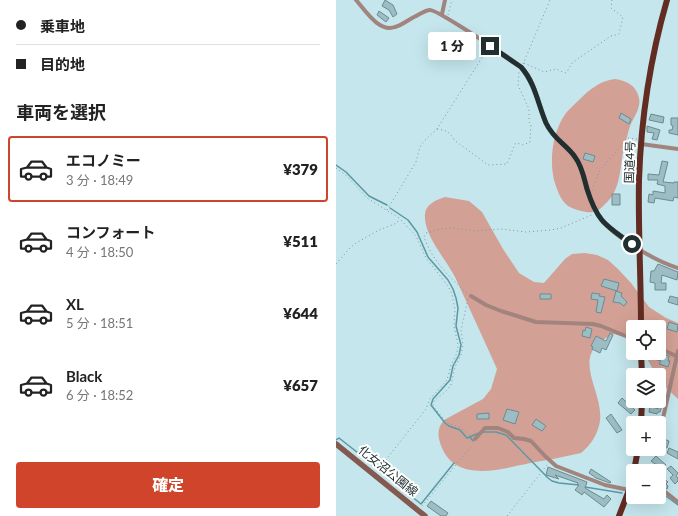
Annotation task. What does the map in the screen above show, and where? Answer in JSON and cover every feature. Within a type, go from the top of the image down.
[{"type":"highway","name":"国道4号","points":[[641,320],[639,181],[641,142],[645,102],[652,60],[667,0]]},
{"type":"highway","points":[[619,516],[626,499]]},
{"type":"main road","name":"化女沼公園線","points":[[336,444],[425,516]]},
{"type":"street","points":[[356,0],[377,23],[387,28],[396,27],[430,10],[442,14],[522,65],[532,84],[550,131],[556,139],[570,150],[580,166],[596,213],[606,226],[641,250],[665,264],[678,268]]},
{"type":"street","points":[[442,14],[445,0]]},
{"type":"street","points":[[641,142],[678,149]]},
{"type":"street","points":[[471,296],[501,312],[536,322],[593,324],[626,336]]},
{"type":"street","points":[[664,416],[678,355],[666,351]]},
{"type":"street","points":[[473,438],[485,428],[498,428],[508,432],[514,438],[531,441],[556,466],[605,485],[626,487]]},
{"type":"street","points":[[666,493],[678,502]]},
{"type":"path","points":[[447,18],[452,0]]},
{"type":"path","points":[[437,129],[448,132],[454,140],[488,165],[492,166],[507,164],[515,144],[517,143],[523,145],[530,142],[531,125],[529,122],[529,110],[518,85],[519,71],[550,0]]},
{"type":"path","points":[[522,65],[544,72],[556,69],[565,73],[567,72],[572,63],[576,60],[611,36],[619,34],[623,17],[611,8],[612,0]]},
{"type":"path","points":[[387,210],[416,162],[420,147],[424,141],[437,129],[490,46]]},
{"type":"path","points":[[590,196],[601,169],[628,138],[641,142]]},
{"type":"path","points":[[336,168],[347,176],[362,194],[399,218],[416,236],[423,253],[448,286],[452,294],[455,310],[454,326],[458,345],[457,353],[451,365],[446,383],[430,399],[426,409],[374,474]]},
{"type":"path","points":[[418,510],[475,441],[461,428],[446,422],[433,406],[433,404],[451,386],[455,367],[461,355],[463,345],[461,330],[468,300],[471,296],[434,259],[427,247],[424,237],[426,233],[453,228],[476,231],[501,229],[526,232],[551,230],[560,228],[596,213]]},
{"type":"path","points":[[336,264],[350,248],[379,230],[397,223],[399,218]]},
{"type":"path","points":[[507,516],[550,461]]},
{"type":"shaded area","points":[[615,79],[630,84],[636,90],[639,98],[638,109],[630,126],[625,143],[617,184],[610,199],[598,210],[589,212],[572,208],[563,201],[554,180],[552,154],[555,136],[562,120],[572,106],[596,86]]},
{"type":"shaded area","points":[[445,197],[469,201],[482,212],[503,249],[519,273],[534,282],[544,283],[565,259],[572,254],[585,253],[597,255],[608,260],[631,283],[649,307],[666,318],[678,323],[678,399],[666,388],[666,368],[652,368],[648,360],[666,360],[666,320],[626,320],[626,337],[614,334],[600,342],[592,352],[590,373],[600,409],[600,421],[594,439],[581,453],[507,468],[481,471],[469,470],[458,466],[449,459],[442,448],[438,434],[441,423],[483,399],[491,389],[497,369],[455,277],[431,238],[425,222],[427,208],[435,201]]},
{"type":"building","points":[[385,0],[393,5],[397,14],[393,17],[389,10],[382,6]]},
{"type":"building","points":[[379,11],[389,18],[386,22],[377,15]]},
{"type":"building","points":[[621,113],[631,119],[629,124],[619,118]]},
{"type":"building","points":[[651,114],[664,117],[663,123],[649,120]]},
{"type":"building","points":[[671,118],[678,118],[678,135],[669,133],[669,130],[672,130],[673,126],[671,125]]},
{"type":"building","points":[[647,126],[660,130],[657,140],[652,139],[654,133],[647,132]]},
{"type":"building","points":[[585,153],[595,156],[593,162],[583,159]]},
{"type":"building","points":[[662,161],[668,162],[663,182],[678,182],[678,198],[674,197],[673,201],[655,198],[654,203],[648,202],[649,194],[653,195],[653,191],[665,193],[665,186],[657,184],[658,180],[648,180],[648,174],[659,175]]},
{"type":"building","points":[[612,194],[620,194],[620,205],[612,205]]},
{"type":"building","points":[[658,264],[678,272],[677,280],[662,275],[661,283],[666,283],[666,290],[655,290],[655,283],[650,282],[651,271],[654,271]]},
{"type":"building","points":[[604,279],[619,283],[617,291],[601,286]]},
{"type":"building","points":[[616,291],[622,293],[621,296],[627,302],[624,306],[620,303],[613,302]]},
{"type":"building","points":[[592,293],[600,294],[599,296],[605,297],[601,313],[596,312],[598,300],[591,299]]},
{"type":"building","points":[[540,294],[551,294],[551,299],[540,299]]},
{"type":"building","points":[[670,296],[678,298],[678,305],[668,302]]},
{"type":"building","points":[[669,322],[678,325],[677,332],[667,329]]},
{"type":"building","points":[[586,327],[592,329],[590,338],[582,336],[583,330],[585,331]]},
{"type":"building","points":[[610,333],[613,335],[606,350],[602,348],[600,353],[592,349],[593,347],[591,346],[596,336],[606,341]]},
{"type":"building","points":[[666,355],[669,356],[668,361],[670,361],[668,367],[659,364],[661,361],[658,360],[666,360]]},
{"type":"building","points":[[622,398],[626,402],[626,408],[633,408],[635,410],[631,414],[618,403]]},
{"type":"building","points":[[650,408],[661,408],[660,412],[657,414],[649,412]]},
{"type":"building","points":[[507,409],[519,412],[515,424],[503,420]]},
{"type":"building","points":[[489,413],[489,419],[477,419],[477,414]]},
{"type":"building","points":[[611,414],[622,430],[617,433],[606,418]]},
{"type":"building","points":[[536,419],[546,426],[542,431],[532,425]]},
{"type":"building","points":[[666,440],[669,441],[666,448]]},
{"type":"building","points":[[669,448],[678,452],[678,459],[667,453]]},
{"type":"building","points":[[656,456],[665,464],[655,464],[651,461]]},
{"type":"building","points":[[671,466],[678,473],[676,476],[678,481],[675,484],[670,478],[673,475],[667,469]]},
{"type":"building","points":[[548,467],[587,482],[585,488],[604,499],[607,495],[611,499],[604,507],[584,492],[582,495],[575,490],[579,485],[577,484],[578,483],[555,475],[559,479],[546,475]]},
{"type":"building","points":[[591,469],[611,482],[610,483],[596,478],[589,473]]},
{"type":"building","points":[[431,501],[448,513],[446,516],[441,516],[427,506]]},
{"type":"waterway","points":[[336,165],[346,172],[369,196],[387,205]]},
{"type":"waterway","points":[[390,208],[408,220],[417,232],[428,257],[448,280],[456,298],[458,308],[456,326],[461,345],[459,355],[453,366],[450,380],[433,399],[431,405],[445,423],[460,430],[467,438],[479,433]]},
{"type":"waterway","points":[[483,432],[496,432],[506,435],[552,481],[579,485]]},
{"type":"waterway","points":[[470,437],[473,441]]},
{"type":"waterway","points":[[336,440],[339,438],[376,467]]},
{"type":"waterway","points":[[380,471],[421,504],[454,463]]},
{"type":"waterway","points":[[585,487],[622,493]]},
{"type":"waterway","points":[[666,496],[678,505]]},
{"type":"route","points":[[490,46],[521,67],[528,76],[550,131],[556,139],[570,150],[580,166],[596,213],[606,226],[632,244]]}]
